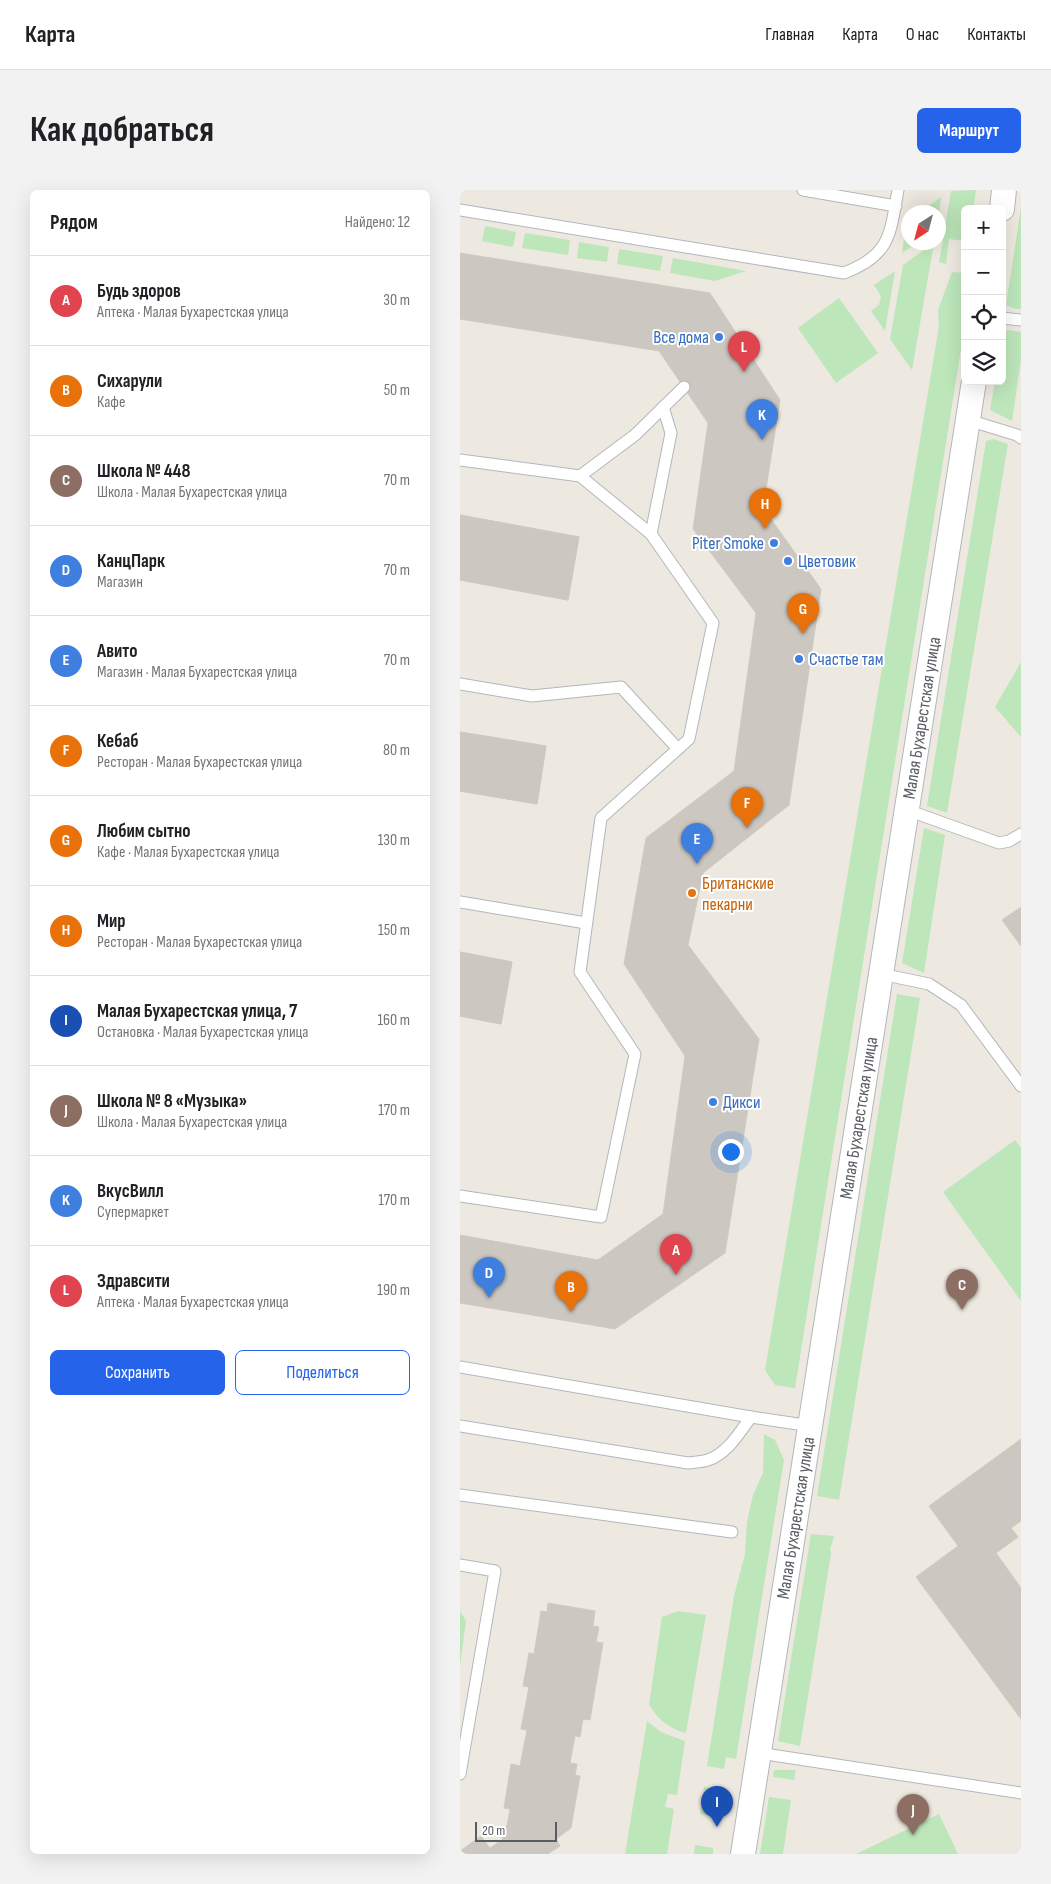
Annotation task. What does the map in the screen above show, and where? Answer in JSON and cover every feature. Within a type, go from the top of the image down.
[{"type":"street","points":[[1002,205],[1004,190]]},
{"type":"street","name":"Малая Бухарестская улица","points":[[743,1854],[973,385]]},
{"type":"lane","points":[[803,190],[896,206]]},
{"type":"lane","points":[[460,210],[844,273],[858,268],[881,250],[889,237],[898,190]]},
{"type":"lane","points":[[1006,318],[1021,320]]},
{"type":"lane","points":[[580,476],[635,436],[684,387]]},
{"type":"lane","points":[[651,534],[671,433],[663,407]]},
{"type":"lane","points":[[968,420],[1017,435],[1021,438]]},
{"type":"lane","points":[[460,460],[580,476],[651,534],[713,623],[689,739],[601,818],[580,972],[635,1054],[601,1217],[460,1196]]},
{"type":"lane","points":[[460,684],[532,696],[621,687],[678,749]]},
{"type":"lane","points":[[907,810],[999,843],[1009,841],[1021,834]]},
{"type":"lane","points":[[460,902],[586,924]]},
{"type":"lane","points":[[881,974],[929,984],[960,1004],[1021,1086]]},
{"type":"lane","points":[[460,1367],[811,1426]]},
{"type":"lane","points":[[460,1426],[688,1463],[708,1460],[722,1452],[736,1438],[751,1417]]},
{"type":"lane","points":[[460,1495],[732,1532]]},
{"type":"lane","points":[[460,1565],[495,1571],[460,1774]]},
{"type":"lane","points":[[759,1753],[1021,1793]]},
{"type":"green space","points":[[976,190],[974,205],[961,205],[961,240],[949,239],[946,264],[939,262],[941,250],[946,250],[946,221],[951,191]]},
{"type":"green space","points":[[941,197],[940,205],[930,205]]},
{"type":"green space","points":[[1021,207],[1021,309],[1015,309],[1006,305]]},
{"type":"green space","points":[[485,226],[516,232],[513,247],[482,241]]},
{"type":"green space","points":[[525,233],[570,240],[568,255],[522,248]]},
{"type":"green space","points":[[579,242],[609,247],[607,262],[577,258]]},
{"type":"green space","points":[[619,249],[663,256],[660,271],[617,264]]},
{"type":"green space","points":[[924,250],[933,250],[912,370],[890,339],[903,265]]},
{"type":"green space","points":[[673,258],[746,271],[715,281],[670,273]]},
{"type":"green space","points":[[895,271],[885,331],[871,311],[879,305],[881,296],[874,285]]},
{"type":"green space","points":[[952,272],[961,273],[961,349],[795,1388],[775,1385],[765,1370],[939,326],[938,310]]},
{"type":"green space","points":[[839,298],[878,353],[836,383],[798,328]]},
{"type":"green space","points":[[1006,331],[1021,332],[1021,360],[1012,421],[990,410],[994,385],[1006,385]]},
{"type":"green space","points":[[993,439],[1008,444],[947,813],[927,806],[986,441]]},
{"type":"green space","points":[[1021,662],[1021,737],[995,707]]},
{"type":"green space","points":[[924,828],[945,835],[924,973],[902,963]]},
{"type":"green space","points":[[897,994],[920,998],[839,1500],[817,1496]]},
{"type":"green space","points":[[1015,1140],[1021,1148],[1021,1301],[943,1192]]},
{"type":"green space","points":[[764,1434],[775,1440],[784,1460],[736,1759],[726,1757],[724,1769],[707,1766],[734,1596],[745,1554],[747,1522],[753,1495],[763,1473]]},
{"type":"green space","points":[[811,1534],[834,1536],[830,1548],[831,1554],[800,1746],[778,1741]]},
{"type":"green space","points":[[460,1611],[466,1621],[460,1665]]},
{"type":"green space","points":[[678,1611],[706,1615],[686,1733],[674,1729],[665,1723],[649,1705],[662,1617]]},
{"type":"green space","points":[[647,1721],[661,1732],[685,1741],[677,1795],[668,1794],[665,1807],[674,1809],[667,1854],[625,1854]]},
{"type":"green space","points":[[774,1770],[796,1770],[794,1780],[773,1777]]},
{"type":"green space","points":[[704,1787],[721,1790],[718,1816],[700,1814]]},
{"type":"green space","points":[[769,1797],[791,1800],[783,1854],[760,1854]]},
{"type":"green space","points":[[939,1814],[958,1854],[856,1854]]},
{"type":"green space","points":[[695,1845],[713,1848],[713,1854],[694,1854]]},
{"type":"building","points":[[460,253],[710,293],[780,400],[763,508],[821,589],[789,805],[703,873],[688,945],[759,1039],[725,1253],[615,1329],[460,1303],[460,1235],[598,1260],[663,1214],[685,1056],[624,964],[646,838],[734,771],[756,613],[693,529],[708,423],[659,351],[460,319]]},
{"type":"building","points":[[460,515],[579,537],[568,600],[460,580]]},
{"type":"building","points":[[460,515],[579,537],[568,600],[460,580]]},
{"type":"building","points":[[460,732],[546,746],[537,804],[460,791]]},
{"type":"building","points":[[460,732],[546,746],[537,804],[460,791]]},
{"type":"building","points":[[1021,907],[1021,946],[1002,920]]},
{"type":"building","points":[[460,952],[512,962],[501,1024],[460,1016]]},
{"type":"building","points":[[460,952],[512,962],[501,1024],[460,1016]]},
{"type":"building","points":[[1021,1439],[1021,1521],[1011,1528],[1018,1537],[996,1553],[1021,1588],[1021,1719],[916,1577],[958,1546],[929,1506]]},
{"type":"building","points":[[548,1603],[595,1611],[593,1626],[599,1627],[596,1642],[603,1643],[590,1720],[583,1719],[580,1737],[575,1736],[570,1763],[577,1764],[575,1775],[580,1776],[571,1828],[556,1839],[560,1846],[548,1854],[460,1854],[460,1851],[481,1836],[490,1848],[503,1839],[498,1832],[507,1826],[510,1809],[504,1808],[511,1764],[520,1766],[527,1730],[521,1729],[529,1687],[523,1686],[529,1653],[534,1654],[541,1611],[547,1612]]},
{"type":"place","name":"Все дома","points":[[719,337]]},
{"type":"place","name":"Здравсити","points":[[744,372]]},
{"type":"place","name":"ВкусВилл","points":[[762,440]]},
{"type":"place","name":"Мир","points":[[765,529]]},
{"type":"place","name":"Piter Smoke","points":[[774,543]]},
{"type":"place","name":"Цветовик","points":[[788,561]]},
{"type":"place","name":"Любим сытно","points":[[803,634]]},
{"type":"place","name":"Счастье там","points":[[799,659]]},
{"type":"place","name":"Кебаб","points":[[747,828]]},
{"type":"place","name":"Авито","points":[[697,864]]},
{"type":"place","name":"Британские пекарни","points":[[692,893]]},
{"type":"place","name":"Дикси","points":[[713,1102]]},
{"type":"place","name":"Будь здоров","points":[[676,1275]]},
{"type":"place","name":"КанцПарк","points":[[489,1298]]},
{"type":"place","name":"Школа № 448","points":[[962,1310]]},
{"type":"place","name":"Сихарули","points":[[571,1312]]},
{"type":"place","name":"Малая Бухарестская улица, 7","points":[[717,1827]]},
{"type":"place","name":"Школа № 8 «Музыка»","points":[[913,1835]]}]
